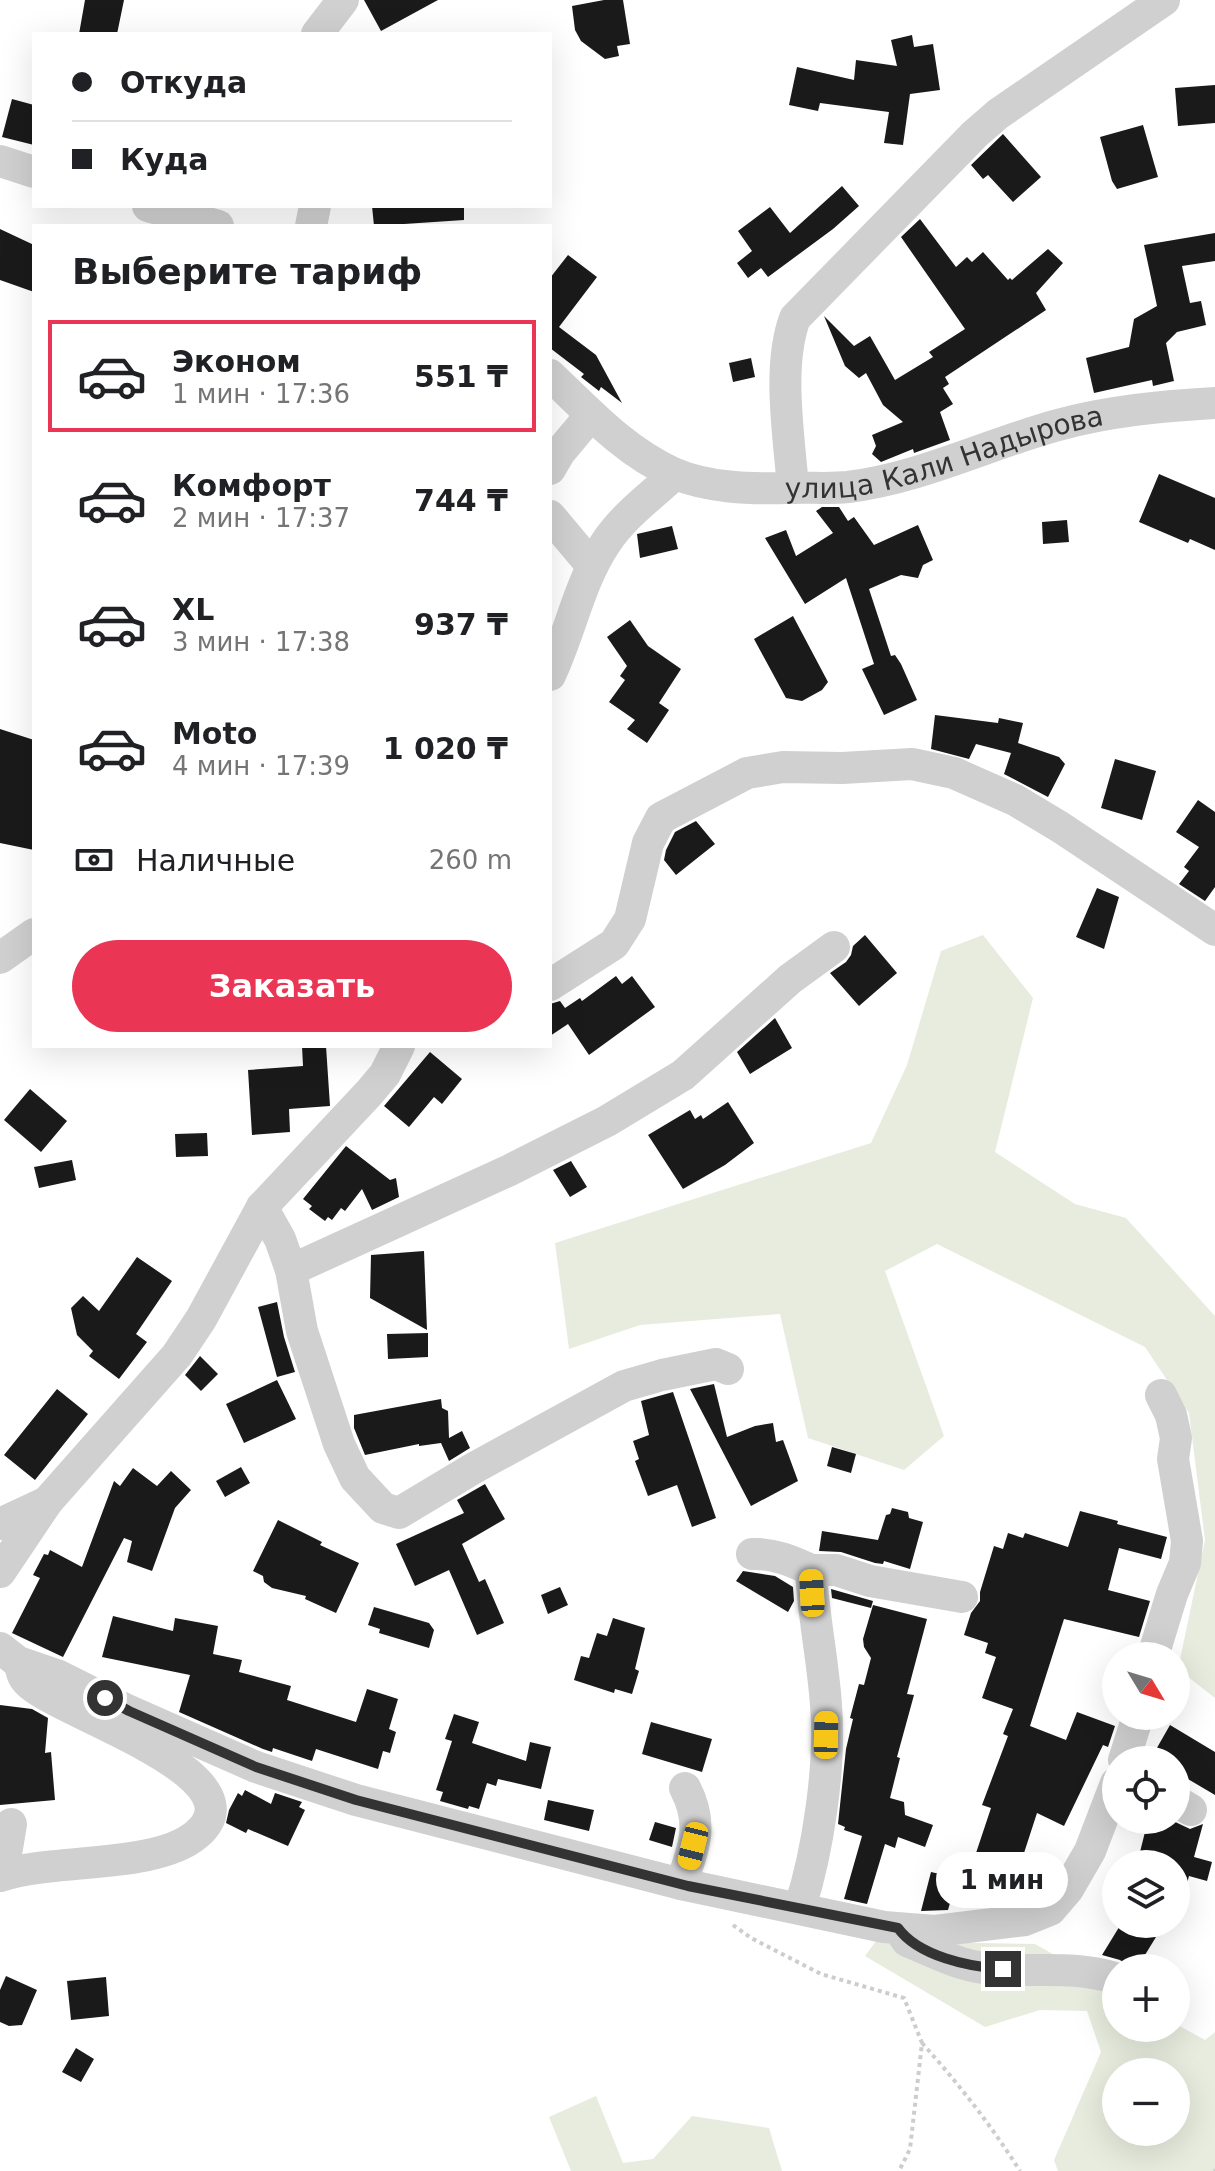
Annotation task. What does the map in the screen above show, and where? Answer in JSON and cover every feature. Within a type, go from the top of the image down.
[{"type":"street","points":[[319,32],[343,0]]},
{"type":"street","points":[[793,488],[787,364],[790,332],[795,318],[998,114],[1164,0]]},
{"type":"street","points":[[0,161],[32,171]]},
{"type":"street","points":[[155,208],[211,224]]},
{"type":"street","name":"улица Кали Надырова","points":[[552,377],[617,438],[675,474],[751,489],[848,487],[919,471],[1059,425],[1165,405],[1215,403]]},
{"type":"street","points":[[552,466],[591,415]]},
{"type":"street","points":[[552,671],[592,566],[605,544],[622,522],[675,474]]},
{"type":"street","points":[[552,518],[592,566]]},
{"type":"street","points":[[552,984],[614,944],[630,919],[648,843],[661,818],[747,773],[783,767],[912,764],[954,773],[1015,800],[1215,930]]},
{"type":"street","points":[[0,959],[32,935]]},
{"type":"street","points":[[291,1270],[510,1170],[607,1121],[683,1075],[790,979],[834,947]]},
{"type":"street","points":[[0,959],[32,965]]},
{"type":"street","points":[[0,1572],[47,1502],[177,1355],[201,1319],[262,1207],[369,1093],[406,1048]]},
{"type":"street","points":[[262,1207],[280,1239],[291,1270],[302,1331],[339,1444],[355,1478],[383,1508],[399,1513],[624,1386],[716,1364],[728,1369]]},
{"type":"street","points":[[1157,1642],[1185,1563],[1187,1541],[1173,1459],[1176,1438],[1171,1415],[1161,1395]]},
{"type":"street","points":[[0,1524],[47,1502]]},
{"type":"street","points":[[752,1554],[779,1557],[811,1570],[836,1570],[870,1581],[962,1597]]},
{"type":"street","points":[[800,1907],[819,1822],[827,1708],[811,1570]]},
{"type":"street","points":[[9,1655],[26,1682],[163,1756],[188,1774],[209,1796],[211,1808],[197,1834],[164,1851],[116,1860],[18,1870],[3,1875],[11,1824]]},
{"type":"street","points":[[9,1655],[256,1767],[356,1800],[681,1884],[898,1928],[935,1931],[983,1926],[1025,1920],[1050,1910],[1068,1889],[1090,1851],[1102,1820]]},
{"type":"street","points":[[681,1884],[698,1828],[694,1805],[685,1788]]},
{"type":"street","points":[[898,1928],[907,1941],[981,1968],[1088,1970],[1102,1974]]},
{"type":"path","points":[[725,1920],[751,1938],[821,1974],[904,1998],[922,2043],[957,2081],[1020,2171]]},
{"type":"path","points":[[899,2171],[910,2149],[922,2043]]},
{"type":"shaded area","points":[[983,935],[1033,998],[995,1152],[1075,1204],[1126,1218],[1215,1316],[1215,1698],[1190,1678],[1190,1642],[1184,1642],[1205,1540],[1189,1413],[1145,1347],[937,1244],[885,1271],[944,1436],[904,1470],[808,1438],[780,1314],[640,1325],[569,1349],[555,1243],[871,1143],[907,1065],[941,951]]},
{"type":"shaded area","points":[[876,1941],[1035,1944],[1102,1982],[1102,2042],[1190,2042],[1190,2032],[1205,2040],[1215,2032],[1215,2171],[1058,2171],[1054,2160],[1101,2052],[1087,2011],[1040,2010],[985,2027],[865,1956]]},
{"type":"shaded area","points":[[596,2096],[623,2163],[653,2159],[692,2116],[769,2128],[782,2171],[571,2171],[549,2117]]},
{"type":"building","points":[[85,0],[124,0],[117,32],[79,32]]},
{"type":"building","points":[[364,0],[438,0],[381,31]]},
{"type":"building","points":[[623,0],[630,44],[617,46],[619,56],[605,59],[581,41],[575,30],[572,6]]},
{"type":"building","points":[[912,35],[914,47],[933,44],[940,90],[910,94],[903,145],[884,143],[889,112],[820,103],[818,111],[789,105],[797,67],[854,80],[856,60],[897,66],[891,40]]},
{"type":"building","points":[[1215,85],[1215,123],[1178,126],[1175,88]]},
{"type":"building","points":[[12,99],[32,104],[32,144],[2,137]]},
{"type":"building","points":[[1143,125],[1158,177],[1117,189],[1100,137]]},
{"type":"building","points":[[1003,134],[1041,177],[1013,202],[988,175],[983,179],[971,165]]},
{"type":"building","points":[[842,186],[859,206],[768,277],[761,268],[748,278],[737,263],[752,251],[738,231],[770,207],[790,233]]},
{"type":"building","points":[[372,208],[464,208],[464,220],[374,224]]},
{"type":"building","points":[[920,219],[956,267],[967,257],[972,262],[983,252],[1008,280],[1012,280],[1048,249],[1063,263],[1036,293],[1046,310],[945,377],[949,384],[943,388],[953,404],[940,412],[950,440],[914,453],[913,449],[881,462],[872,454],[876,446],[872,435],[903,422],[883,405],[866,373],[859,378],[845,366],[824,316],[854,346],[870,336],[895,380],[933,357],[929,352],[965,329],[901,237]]},
{"type":"building","points":[[0,229],[32,244],[32,291],[0,280]]},
{"type":"building","points":[[1215,233],[1215,261],[1182,266],[1190,303],[1201,301],[1206,325],[1177,332],[1166,343],[1174,381],[1153,386],[1152,380],[1094,393],[1086,358],[1129,347],[1134,319],[1157,306],[1144,245]]},
{"type":"building","points":[[568,255],[597,277],[559,327],[596,355],[622,403],[601,387],[599,391],[581,377],[584,374],[552,350],[552,275]]},
{"type":"building","points":[[751,358],[755,377],[733,382],[729,363]]},
{"type":"building","points":[[1159,474],[1215,498],[1215,550],[1190,539],[1188,543],[1139,522]]},
{"type":"building","points":[[822,507],[839,507],[848,521],[854,517],[874,545],[918,525],[933,560],[923,565],[918,578],[901,575],[869,589],[891,656],[895,655],[901,664],[917,700],[884,715],[862,669],[874,664],[846,578],[805,604],[765,538],[786,530],[796,556],[833,533],[816,511]]},
{"type":"building","points":[[1067,520],[1069,542],[1043,544],[1042,522]]},
{"type":"building","points":[[672,526],[678,549],[640,558],[637,534]]},
{"type":"building","points":[[793,616],[828,682],[822,690],[802,701],[786,698],[754,639]]},
{"type":"building","points":[[630,620],[648,646],[681,669],[659,703],[669,710],[647,743],[627,729],[635,720],[609,702],[625,680],[620,676],[627,666],[607,637]]},
{"type":"building","points":[[935,715],[998,723],[999,718],[1023,723],[1018,743],[1059,757],[1065,764],[1048,797],[1004,774],[1011,753],[976,744],[969,759],[931,749]]},
{"type":"building","points":[[0,729],[32,739],[32,850],[0,843]]},
{"type":"building","points":[[1115,759],[1156,771],[1142,820],[1101,808]]},
{"type":"building","points":[[1198,800],[1215,812],[1215,887],[1205,901],[1179,884],[1189,871],[1184,867],[1199,847],[1176,832]]},
{"type":"building","points":[[696,821],[715,844],[676,875],[664,860],[666,850],[675,832]]},
{"type":"building","points":[[1097,888],[1119,897],[1104,949],[1076,937]]},
{"type":"building","points":[[865,935],[897,973],[859,1006],[830,973],[846,962],[853,946]]},
{"type":"building","points":[[616,976],[622,984],[632,976],[655,1007],[589,1055],[568,1024],[552,1035],[552,1003],[560,1001],[565,1008],[580,998],[582,1001]]},
{"type":"building","points":[[775,1018],[792,1048],[750,1074],[737,1052]]},
{"type":"building","points":[[302,1048],[326,1048],[330,1106],[289,1109],[290,1132],[252,1135],[248,1070],[303,1066]]},
{"type":"building","points":[[430,1052],[462,1079],[442,1104],[434,1097],[409,1127],[384,1106]]},
{"type":"building","points":[[30,1089],[67,1121],[41,1152],[4,1120]]},
{"type":"building","points":[[728,1102],[754,1143],[725,1165],[683,1189],[648,1135],[690,1110],[695,1119],[701,1115],[703,1119]]},
{"type":"building","points":[[207,1133],[208,1156],[176,1157],[175,1134]]},
{"type":"building","points":[[346,1146],[390,1180],[396,1178],[399,1197],[372,1210],[362,1189],[345,1211],[341,1208],[332,1220],[328,1217],[325,1221],[309,1209],[312,1206],[303,1199]]},
{"type":"building","points":[[72,1160],[76,1180],[39,1188],[34,1167]]},
{"type":"building","points":[[571,1161],[587,1187],[570,1197],[553,1170]]},
{"type":"building","points":[[424,1251],[427,1330],[370,1298],[371,1255]]},
{"type":"building","points":[[137,1257],[172,1281],[136,1334],[147,1342],[119,1379],[89,1356],[93,1351],[77,1335],[71,1308],[83,1296],[99,1311]]},
{"type":"building","points":[[277,1302],[295,1372],[277,1377],[258,1307]]},
{"type":"building","points":[[428,1333],[428,1357],[388,1359],[387,1334]]},
{"type":"building","points":[[200,1356],[218,1374],[201,1391],[185,1375]]},
{"type":"building","points":[[277,1380],[296,1419],[244,1443],[226,1404]]},
{"type":"building","points":[[714,1384],[727,1437],[773,1423],[776,1442],[783,1440],[798,1481],[751,1506],[690,1389]]},
{"type":"building","points":[[57,1389],[88,1414],[35,1480],[4,1455]]},
{"type":"building","points":[[673,1392],[716,1518],[692,1527],[677,1485],[648,1496],[635,1461],[639,1459],[633,1441],[649,1435],[641,1401]]},
{"type":"building","points":[[441,1399],[442,1408],[448,1411],[449,1438],[462,1431],[470,1448],[449,1461],[441,1443],[419,1444],[365,1455],[354,1428],[354,1415]]},
{"type":"building","points":[[832,1447],[856,1454],[851,1473],[827,1466]]},
{"type":"building","points":[[241,1467],[250,1483],[225,1497],[216,1481]]},
{"type":"building","points":[[133,1468],[157,1486],[171,1471],[191,1490],[175,1508],[152,1571],[127,1562],[132,1541],[124,1538],[63,1657],[12,1633],[40,1578],[33,1575],[44,1554],[48,1555],[50,1550],[82,1567],[114,1481],[120,1486]]},
{"type":"building","points":[[485,1484],[505,1519],[462,1544],[479,1582],[485,1579],[504,1623],[477,1635],[449,1570],[415,1586],[396,1544],[464,1513],[457,1500]]},
{"type":"building","points":[[892,1508],[908,1512],[909,1518],[923,1522],[910,1569],[884,1561],[883,1564],[875,1563],[841,1552],[819,1551],[822,1531],[878,1540],[886,1515]]},
{"type":"building","points":[[1080,1511],[1167,1537],[1161,1559],[1119,1548],[1108,1590],[1150,1601],[1139,1637],[1064,1619],[1030,1726],[1066,1740],[1077,1712],[1102,1721],[1102,1730],[1114,1730],[1108,1746],[1102,1746],[1064,1826],[1037,1813],[1024,1853],[1045,1859],[1038,1880],[973,1862],[991,1808],[982,1805],[1008,1736],[1003,1734],[1013,1709],[982,1698],[996,1657],[985,1653],[988,1643],[964,1635],[971,1613],[980,1601],[994,1546],[1003,1549],[1008,1533],[1023,1538],[1025,1533],[1068,1547]]},
{"type":"building","points":[[278,1520],[359,1563],[336,1613],[305,1599],[306,1596],[272,1588],[264,1582],[263,1576],[253,1571]]},
{"type":"building","points":[[743,1571],[775,1576],[793,1587],[794,1601],[788,1612],[736,1581]]},
{"type":"building","points":[[560,1587],[568,1605],[548,1614],[541,1595]]},
{"type":"building","points":[[831,1589],[873,1601],[871,1608],[832,1598]]},
{"type":"building","points":[[873,1605],[927,1619],[907,1694],[914,1695],[897,1757],[900,1758],[890,1798],[904,1802],[905,1815],[933,1825],[925,1847],[898,1837],[895,1848],[885,1844],[867,1904],[844,1899],[862,1836],[844,1830],[845,1827],[838,1824],[846,1749],[853,1719],[850,1718],[859,1684],[864,1685],[871,1658],[863,1639]]},
{"type":"building","points":[[374,1607],[429,1623],[434,1630],[429,1648],[379,1633],[380,1629],[368,1625]]},
{"type":"building","points":[[113,1616],[173,1631],[175,1618],[218,1626],[213,1654],[242,1660],[239,1672],[291,1686],[287,1700],[356,1722],[367,1689],[398,1699],[389,1729],[396,1732],[390,1753],[383,1751],[378,1769],[316,1749],[312,1761],[273,1748],[272,1752],[263,1749],[179,1712],[190,1675],[102,1657]]},
{"type":"building","points":[[613,1618],[645,1628],[635,1669],[639,1671],[632,1694],[615,1689],[614,1693],[574,1680],[581,1656],[589,1658],[597,1633],[607,1636]]},
{"type":"building","points":[[0,1705],[32,1709],[48,1718],[45,1753],[51,1752],[55,1800],[0,1805]]},
{"type":"building","points":[[454,1714],[479,1722],[472,1743],[526,1761],[530,1742],[551,1747],[541,1789],[498,1779],[496,1786],[487,1783],[479,1809],[440,1801],[443,1792],[436,1790],[452,1741],[445,1739]]},
{"type":"building","points":[[651,1722],[712,1739],[702,1772],[642,1754]]},
{"type":"building","points":[[1167,1730],[1178,1730],[1215,1752],[1215,1795],[1190,1780],[1190,1746],[1158,1746]]},
{"type":"building","points":[[245,1790],[271,1804],[275,1793],[302,1802],[299,1807],[305,1810],[288,1846],[248,1829],[246,1833],[226,1823],[238,1793],[242,1796]]},
{"type":"building","points":[[548,1800],[594,1810],[589,1831],[544,1820]]},
{"type":"building","points":[[655,1822],[676,1828],[672,1847],[649,1840]]},
{"type":"building","points":[[1203,1824],[1194,1857],[1212,1862],[1207,1881],[1190,1876],[1190,1850],[1140,1850],[1144,1834],[1190,1834],[1190,1829]]},
{"type":"building","points":[[931,1872],[957,1878],[948,1910],[921,1911]]},
{"type":"building","points":[[1112,1938],[1155,1938],[1146,1954],[1103,1954]]},
{"type":"building","points":[[6,1976],[37,1990],[22,2025],[9,2026],[0,2022],[0,1990]]},
{"type":"building","points":[[106,1977],[109,2016],[71,2020],[67,1981]]},
{"type":"building","points":[[76,2048],[94,2059],[81,2082],[62,2072]]},
{"type":"route","points":[[105,1698],[256,1767],[356,1800],[688,1886],[898,1928],[907,1941],[938,1954],[981,1968],[1003,1969]]}]
